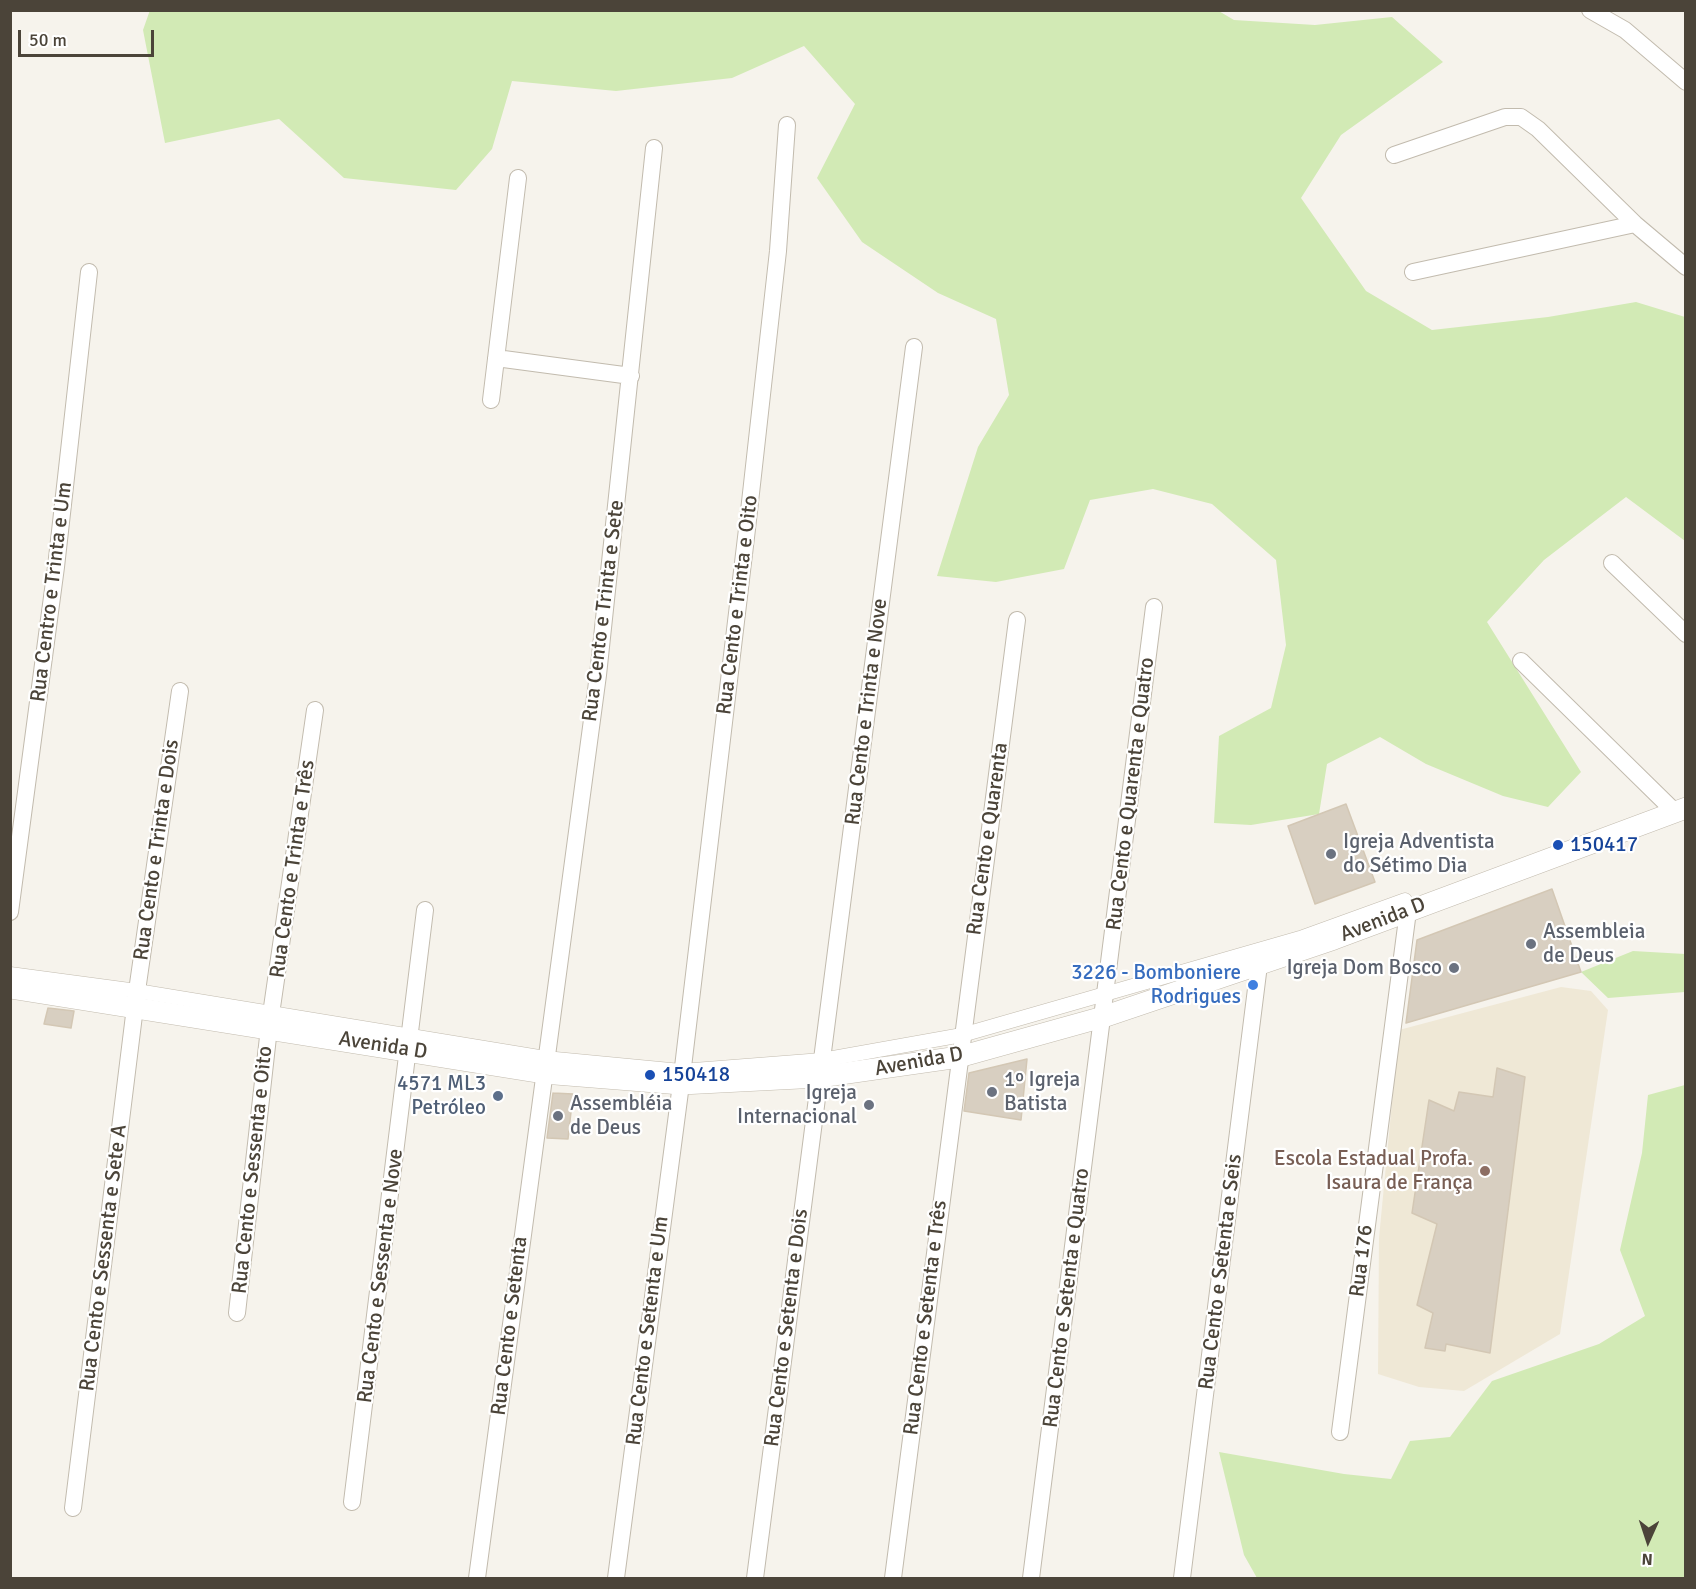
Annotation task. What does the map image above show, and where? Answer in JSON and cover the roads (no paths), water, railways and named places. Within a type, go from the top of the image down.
[{"type":"street","points":[[1590,10],[1625,30],[1686,82]]},
{"type":"street","points":[[1394,155],[1505,117],[1518,116],[1538,129],[1635,224],[1686,267]]},
{"type":"street","name":"Rua Cento e Trinta e Oito","points":[[681,1077],[771,322],[787,125]]},
{"type":"street","name":"Rua Cento e Trinta e Sete","points":[[544,1065],[598,675],[654,148]]},
{"type":"street","points":[[491,400],[518,178]]},
{"type":"street","points":[[1413,272],[1635,224]]},
{"type":"street","name":"Rua Centro e Trinta e Um","points":[[10,912],[56,567],[89,272]]},
{"type":"street","name":"Rua Cento e Trinta e Nove","points":[[820,1069],[914,347]]},
{"type":"street","points":[[496,358],[631,376]]},
{"type":"street","points":[[1612,563],[1686,634]]},
{"type":"street","name":"Rua Cento e Quarenta e Quatro","points":[[1103,1017],[1154,607]]},
{"type":"street","name":"Rua Cento e Quarenta","points":[[959,1057],[1017,620]]},
{"type":"street","points":[[1521,661],[1680,810]]},
{"type":"street","name":"Rua Cento e Trinta e Dois","points":[[136,1000],[180,691]]},
{"type":"street","name":"Rua Cento e Trinta e Três","points":[[271,1020],[315,710]]},
{"type":"street","name":"Avenida D","points":[[820,1069],[962,1035],[1300,938],[1406,905],[1680,810]]},
{"type":"street","name":"Avenida D","points":[[10,988],[136,1000],[544,1065],[681,1077],[820,1069],[959,1057],[1103,1017],[1259,965],[1406,905]]},
{"type":"street","name":"Rua 176","points":[[1340,1432],[1406,905]]},
{"type":"street","name":"Rua Cento e Sessenta e Nove","points":[[352,1502],[411,1044],[425,910]]},
{"type":"street","name":"Rua Cento e Setenta e Seis","points":[[1182,1578],[1259,965]]},
{"type":"street","name":"Avenida D","points":[[10,974],[136,1000]]},
{"type":"street","name":"Rua Cento e Sessenta e Sete A","points":[[73,1508],[136,1000]]},
{"type":"street","name":"Rua Cento e Setenta e Quatro","points":[[1031,1578],[1103,1017]]},
{"type":"street","name":"Rua Cento e Sessenta e Oito","points":[[237,1313],[271,1020]]},
{"type":"street","name":"Rua Cento e Setenta e Três","points":[[893,1578],[959,1057]]},
{"type":"street","name":"Rua Cento e Setenta","points":[[477,1578],[544,1065]]},
{"type":"street","name":"Rua Cento e Setenta e Dois","points":[[755,1578],[820,1069]]},
{"type":"street","name":"Rua Cento e Setenta e Um","points":[[616,1578],[681,1077]]},
{"type":"place","name":"150417","points":[[1558,845]]},
{"type":"place","name":"Igreja Adventista do Sétimo Dia","points":[[1331,854]]},
{"type":"place","name":"Assembleia de Deus","points":[[1531,944]]},
{"type":"place","name":"Igreja Dom Bosco","points":[[1454,968]]},
{"type":"place","name":"3226 - Bomboniere Rodrigues","points":[[1253,985]]},
{"type":"place","name":"150418","points":[[650,1075]]},
{"type":"place","name":"1º Igreja Batista","points":[[992,1092]]},
{"type":"place","name":"4571 ML3 Petróleo","points":[[498,1096]]},
{"type":"place","name":"Igreja Internacional","points":[[869,1105]]},
{"type":"place","name":"Assembléia de Deus","points":[[558,1116]]},
{"type":"place","name":"Escola Estadual Profa. Isaura de França","points":[[1485,1171]]}]
